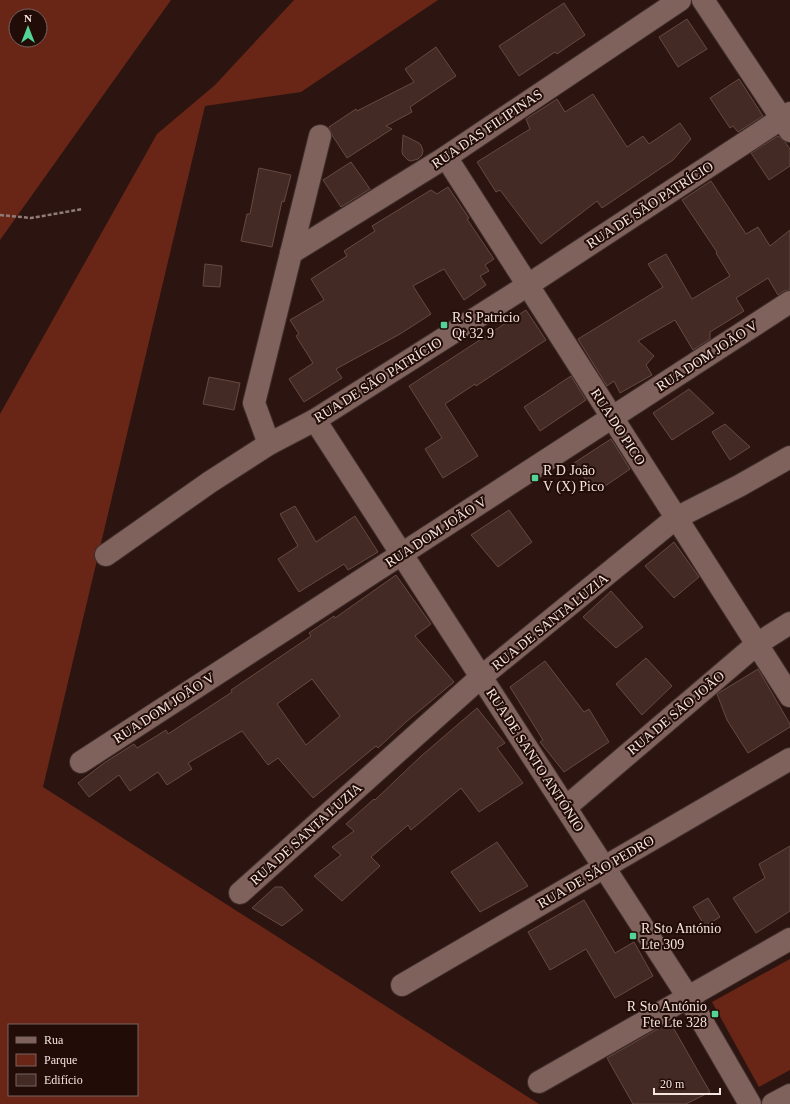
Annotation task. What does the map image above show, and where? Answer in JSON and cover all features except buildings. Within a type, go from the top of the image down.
[{"type":"street","name":"RUA DAS FILIPINAS","points":[[291,253],[446,157],[680,0]]},
{"type":"street","points":[[703,0],[787,121]]},
{"type":"street","name":"RUA DE SÃO PATRÍCIO","points":[[106,554],[210,482],[269,444],[315,420],[787,121]]},
{"type":"street","points":[[269,444],[254,403],[320,136]]},
{"type":"street","name":"RUA DO PICO","points":[[446,157],[790,696]]},
{"type":"street","name":"RUA DOM JOÃO V","points":[[81,762],[790,302]]},
{"type":"street","name":"RUA DE SANTO ANTÓNIO","points":[[315,420],[688,997],[750,1104]]},
{"type":"street","name":"RUA DE SANTA LUZIA","points":[[240,893],[482,677],[676,518],[739,486],[790,457]]},
{"type":"street","name":"RUA DE SÃO JOÃO","points":[[566,807],[757,644],[790,623]]},
{"type":"street","name":"RUA DE SÃO PEDRO","points":[[402,985],[790,759]]},
{"type":"street","points":[[539,1082],[790,938]]},
{"type":"street","points":[[773,1104],[790,1095]]},
{"type":"path","points":[[0,215],[31,218],[83,209]]},
{"type":"green space","points":[[0,0],[171,0],[0,240]]},
{"type":"green space","points":[[294,0],[438,0],[301,92],[205,106],[43,787],[539,1104],[0,1104],[0,414],[157,134],[215,85]]},
{"type":"green space","points":[[790,959],[790,1070],[759,1087],[712,1002]]},
{"type":"place","name":"R S Patricio Qt 32 9","points":[[444,325]]},
{"type":"place","name":"R D João V (X) Pico","points":[[535,478]]},
{"type":"place","name":"R Sto António Lte 309","points":[[633,936]]},
{"type":"place","name":"R Sto António Fte Lte 328","points":[[715,1014]]}]
